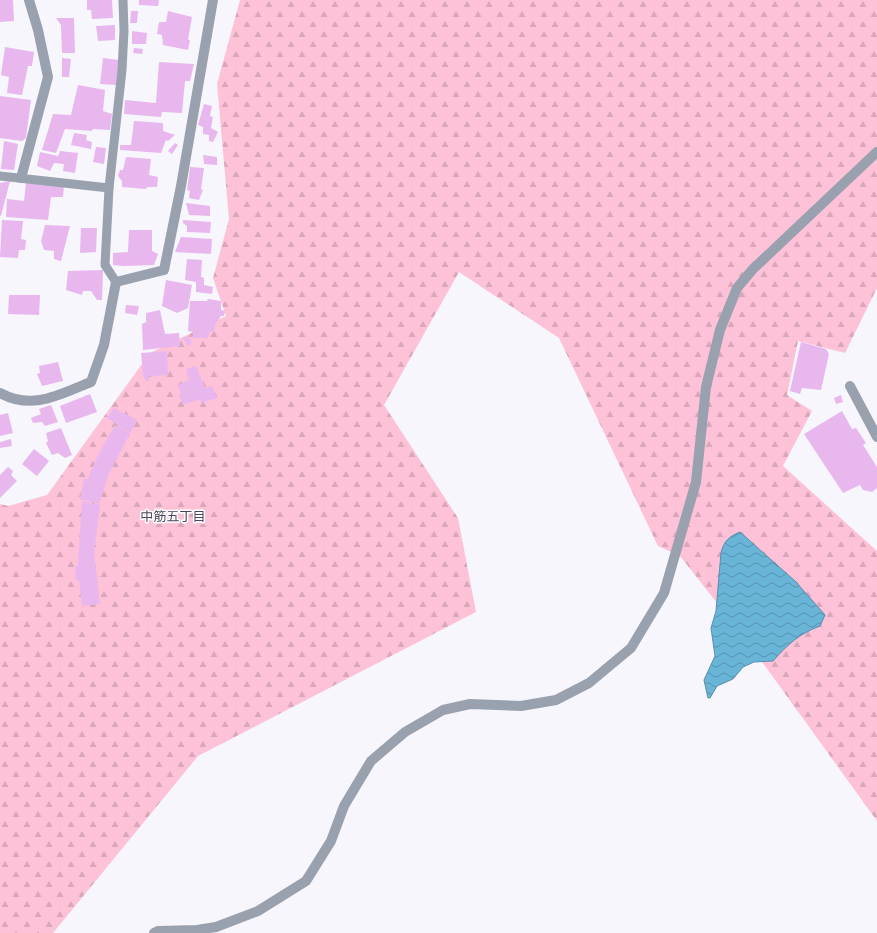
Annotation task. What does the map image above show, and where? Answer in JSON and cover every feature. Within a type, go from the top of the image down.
[{"type":"street","points":[[21,178],[38,120],[48,77],[38,30],[29,0]]},
{"type":"street","points":[[0,393],[12,399],[41,401],[91,382],[104,345],[116,282],[164,270],[181,186],[213,0]]},
{"type":"street","points":[[154,933],[158,931],[197,930],[216,927],[258,911],[306,881],[331,841],[344,806],[371,762],[405,732],[443,710],[470,704],[521,706],[556,700],[589,684],[631,648],[664,594],[696,482],[706,387],[718,337],[737,288],[753,269],[877,152]]},
{"type":"street","points":[[850,386],[877,437]]},
{"type":"lane","points":[[116,282],[105,265],[109,188],[122,70],[124,31],[122,0]]},
{"type":"lane","points":[[0,176],[109,188]]},
{"type":"green space","points":[[240,0],[877,0],[877,288],[845,353],[798,341],[787,395],[812,411],[783,466],[877,551],[877,821],[747,641],[680,556],[658,546],[559,338],[459,272],[384,405],[458,518],[476,612],[198,756],[53,933],[0,933],[0,504],[8,506],[47,495],[150,353],[226,316],[213,278],[229,219],[217,84]]},
{"type":"water","points":[[740,532],[795,581],[825,615],[820,626],[806,632],[794,640],[773,661],[754,662],[743,667],[733,679],[717,686],[710,698],[708,698],[704,680],[715,656],[711,628],[716,611],[721,553],[727,540]]},
{"type":"building","points":[[0,0],[13,0],[14,21],[0,22]]},
{"type":"building","points":[[87,0],[112,0],[113,18],[92,19],[91,10],[87,10]]},
{"type":"building","points":[[139,0],[159,0],[158,6],[139,5]]},
{"type":"building","points":[[131,11],[138,11],[137,23],[130,23]]},
{"type":"building","points":[[168,11],[192,17],[188,40],[190,40],[188,50],[163,45],[162,35],[157,34],[159,22],[166,22]]},
{"type":"building","points":[[56,18],[74,18],[75,53],[62,53],[61,25]]},
{"type":"building","points":[[115,25],[115,40],[98,41],[96,26]]},
{"type":"building","points":[[132,31],[147,33],[146,44],[132,44]]},
{"type":"building","points":[[5,47],[34,52],[32,66],[28,66],[22,95],[7,93],[9,77],[1,75]]},
{"type":"building","points":[[134,48],[143,49],[142,54],[133,53]]},
{"type":"building","points":[[62,58],[71,59],[69,77],[62,77]]},
{"type":"building","points":[[103,58],[119,60],[116,85],[100,84]]},
{"type":"building","points":[[159,62],[194,64],[190,81],[185,81],[182,113],[162,112],[161,117],[124,114],[125,100],[156,103]]},
{"type":"building","points":[[78,85],[105,90],[103,111],[112,114],[110,130],[93,129],[92,131],[65,129],[56,153],[42,150],[53,114],[71,115]]},
{"type":"building","points":[[0,96],[31,100],[26,138],[22,141],[0,138]]},
{"type":"building","points":[[204,104],[212,106],[210,116],[213,117],[211,128],[218,132],[213,142],[209,141],[209,135],[203,134],[203,127],[198,125]]},
{"type":"building","points":[[134,121],[163,123],[163,131],[175,135],[168,141],[166,140],[161,153],[120,150],[120,145],[131,145]]},
{"type":"building","points":[[74,133],[87,135],[86,140],[92,142],[91,149],[71,145]]},
{"type":"building","points":[[4,141],[18,144],[14,170],[1,169]]},
{"type":"building","points":[[175,143],[178,145],[172,154],[168,151]]},
{"type":"building","points":[[96,147],[106,148],[104,164],[93,162]]},
{"type":"building","points":[[60,151],[78,153],[75,173],[63,171],[64,164],[54,163],[50,171],[37,166],[40,152],[58,156]]},
{"type":"building","points":[[203,155],[217,157],[217,165],[204,164]]},
{"type":"building","points":[[126,157],[151,159],[149,175],[158,177],[157,187],[148,187],[145,189],[122,187],[122,181],[118,176],[120,170],[123,170]]},
{"type":"building","points":[[190,167],[204,168],[201,189],[203,190],[199,200],[189,198],[190,191],[187,190]]},
{"type":"building","points":[[10,181],[1,216],[0,183]]},
{"type":"building","points":[[26,183],[64,185],[63,197],[51,197],[48,220],[6,217],[7,199],[24,201]]},
{"type":"building","points":[[186,203],[210,206],[210,216],[189,215]]},
{"type":"building","points":[[2,220],[23,221],[21,239],[26,240],[25,250],[19,250],[18,258],[0,257]]},
{"type":"building","points":[[183,220],[211,222],[210,233],[187,232],[187,226],[183,223]]},
{"type":"building","points":[[45,225],[70,226],[61,261],[54,259],[54,251],[44,250],[41,241]]},
{"type":"building","points":[[81,228],[97,228],[96,252],[80,253]]},
{"type":"building","points":[[129,230],[152,230],[152,251],[158,254],[154,265],[113,265],[113,253],[128,252]]},
{"type":"building","points":[[181,237],[212,239],[211,254],[175,252]]},
{"type":"building","points":[[187,259],[202,260],[201,277],[204,278],[204,285],[213,287],[212,294],[196,292],[196,282],[185,280]]},
{"type":"building","points":[[103,270],[102,300],[97,300],[91,291],[83,291],[82,295],[66,290],[68,271]]},
{"type":"building","points":[[166,280],[192,285],[188,308],[177,313],[162,306]]},
{"type":"building","points":[[9,295],[40,295],[39,315],[8,314]]},
{"type":"building","points":[[208,299],[221,301],[221,310],[225,311],[224,316],[221,316],[215,325],[214,332],[209,332],[208,338],[193,338],[193,332],[188,331],[190,301],[207,301]]},
{"type":"building","points":[[126,305],[139,306],[137,315],[125,313]]},
{"type":"building","points":[[160,310],[165,334],[179,333],[180,346],[143,350],[142,324],[146,322],[146,313]]},
{"type":"building","points":[[188,336],[192,343],[188,346],[183,338]]},
{"type":"building","points":[[801,342],[826,349],[829,354],[821,390],[802,388],[800,394],[790,391]]},
{"type":"building","points":[[167,351],[168,375],[149,376],[149,381],[146,381],[143,375],[141,353]]},
{"type":"building","points":[[58,362],[63,381],[42,386],[37,374],[40,373],[39,366]]},
{"type":"building","points":[[196,366],[205,388],[212,386],[217,398],[201,403],[200,399],[183,405],[179,395],[181,393],[178,385],[189,380],[186,369]]},
{"type":"building","points":[[90,394],[97,412],[66,423],[60,406]]},
{"type":"building","points":[[841,395],[843,402],[836,404],[834,398]]},
{"type":"building","points":[[51,405],[58,422],[45,426],[42,422],[33,423],[31,418],[41,414],[39,409]]},
{"type":"building","points":[[114,408],[137,420],[130,433],[107,418]]},
{"type":"building","points":[[842,411],[852,429],[856,428],[866,443],[863,445],[877,467],[877,488],[872,492],[863,490],[860,485],[843,493],[804,434]]},
{"type":"building","points":[[8,413],[13,433],[0,436],[0,415]]},
{"type":"building","points":[[115,425],[130,433],[108,476],[99,504],[80,499],[84,479],[88,479],[97,457]]},
{"type":"building","points":[[61,428],[72,455],[65,458],[58,453],[52,455],[46,443],[48,441],[46,433]]},
{"type":"building","points":[[11,439],[12,446],[0,448],[0,442]]},
{"type":"building","points":[[34,449],[49,461],[37,476],[22,464]]},
{"type":"building","points":[[8,467],[13,471],[11,475],[17,481],[0,498],[0,475]]},
{"type":"building","points":[[82,501],[100,505],[94,553],[100,604],[82,606],[79,581],[76,579],[75,567],[78,566]]},
{"type":"district","name":"中筋五丁目","points":[[173,516]]}]
